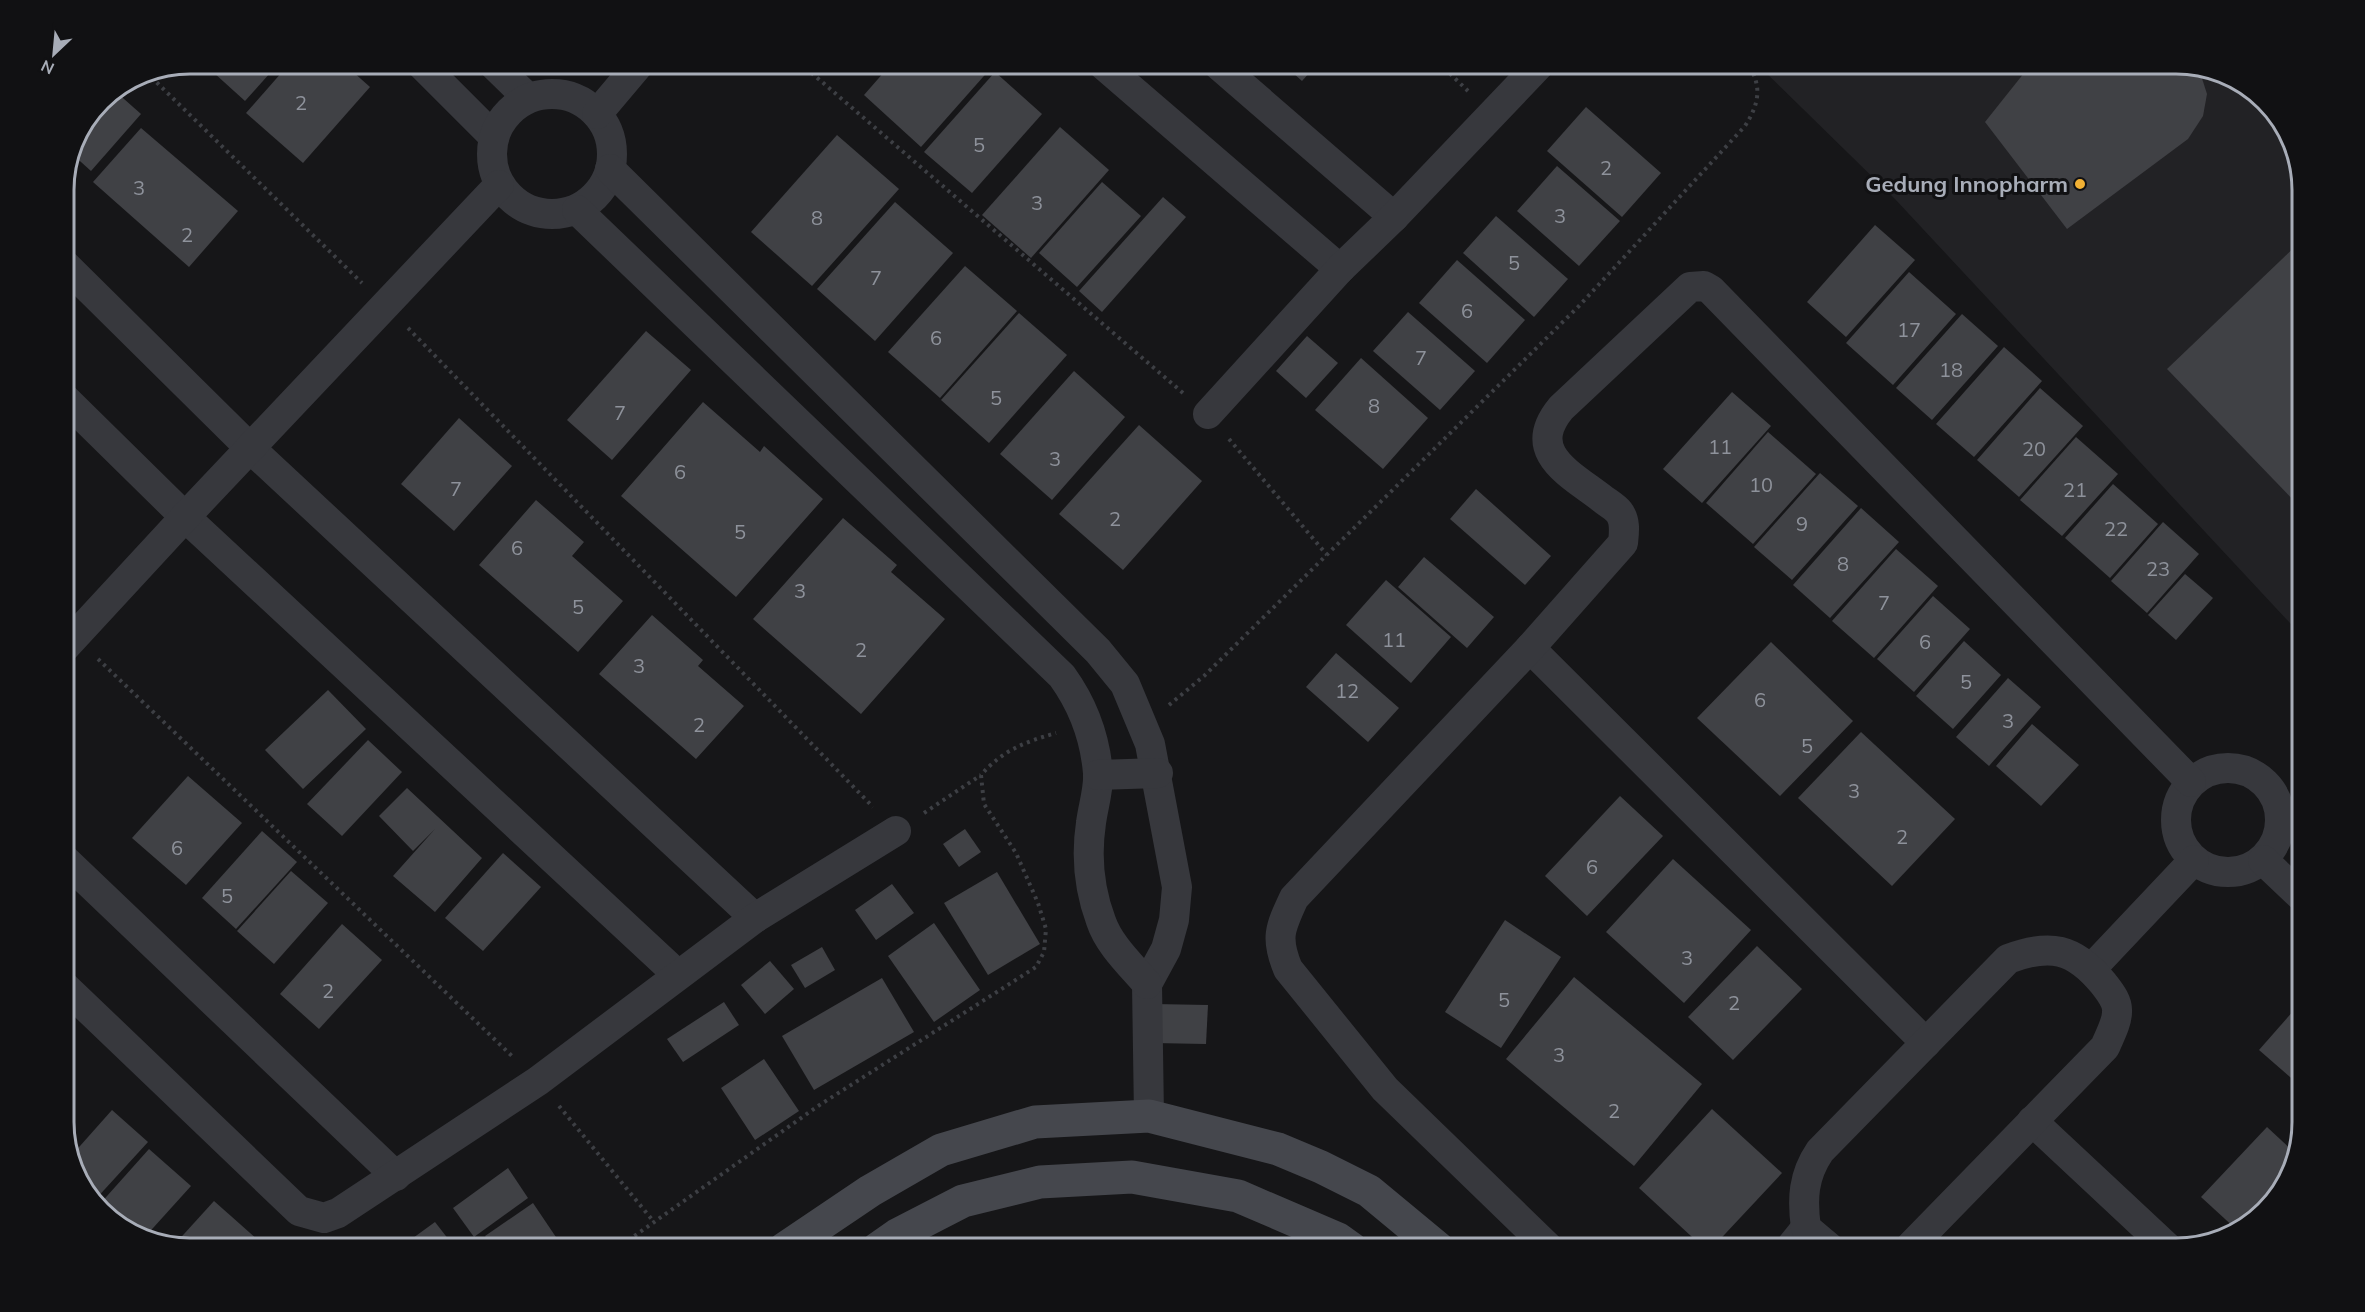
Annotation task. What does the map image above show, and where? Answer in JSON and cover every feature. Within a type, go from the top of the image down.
[{"type":"street","points":[[431,74],[493,136]]},
{"type":"street","points":[[503,74],[528,99]]},
{"type":"street","points":[[597,114],[631,74]]},
{"type":"street","points":[[1114,74],[1340,269]]},
{"type":"street","points":[[1229,74],[1394,217]]},
{"type":"street","points":[[1208,414],[1340,269],[1394,217],[1530,74]]},
{"type":"street","points":[[554,94],[579,100],[597,114],[608,133],[612,151],[610,170],[603,186],[592,200],[577,210],[548,215],[520,206],[500,185],[491,162],[493,136],[506,113],[528,99],[554,94]]},
{"type":"street","points":[[610,170],[1098,651],[1125,684],[1141,719],[1158,773],[1178,887],[1174,920],[1166,948],[1147,984],[1149,1116]]},
{"type":"street","points":[[74,637],[500,185]]},
{"type":"street","points":[[577,210],[1062,676],[1075,694],[1090,728],[1098,775],[1088,854],[1092,890],[1102,924],[1122,955],[1147,984]]},
{"type":"street","points":[[74,274],[251,449],[755,918]]},
{"type":"street","points":[[1539,1238],[1385,1089],[1288,969],[1281,950],[1280,928],[1294,898],[1530,648],[1623,543],[1625,528],[1619,512],[1557,464],[1547,449],[1546,436],[1552,420],[1690,287],[1704,286],[2191,782]]},
{"type":"street","points":[[74,408],[185,517],[678,974]]},
{"type":"street","points":[[1530,648],[1926,1043]]},
{"type":"street","points":[[2235,768],[2258,777],[2274,794],[2281,818],[2277,841],[2263,860],[2243,870],[2220,872],[2206,868],[2194,860],[2182,847],[2176,830],[2175,813],[2180,797],[2191,782],[2211,770],[2235,768]]},
{"type":"street","points":[[1098,775],[1158,773]]},
{"type":"street","points":[[74,996],[299,1211],[324,1218],[338,1213],[396,1176],[538,1081],[755,918],[896,831]]},
{"type":"street","points":[[2091,969],[2194,860]]},
{"type":"street","points":[[2263,860],[2292,887]]},
{"type":"street","points":[[74,869],[396,1176]]},
{"type":"street","points":[[1797,1238],[1809,1166],[1820,1151],[2008,959],[2044,949],[2071,954],[2091,969],[2113,996],[2118,1012],[2105,1047],[1919,1238]]},
{"type":"street","points":[[800,1238],[870,1191],[941,1150],[1035,1122],[1149,1116],[1278,1149],[1321,1167],[1369,1191],[1426,1238]]},
{"type":"street","points":[[2032,1121],[2157,1238]]},
{"type":"street","points":[[893,1238],[963,1201],[1040,1182],[1132,1177],[1238,1196],[1336,1238]]},
{"type":"path","points":[[813,74],[1208,414],[1327,555]]},
{"type":"path","points":[[1141,719],[1162,710],[1204,676],[1579,306],[1745,126],[1756,110],[1759,89],[1752,74]]},
{"type":"path","points":[[154,80],[386,306],[896,831],[981,775],[996,757],[1029,740],[1078,726],[1090,728]]},
{"type":"path","points":[[74,647],[538,1081],[654,1222]]},
{"type":"path","points":[[631,1238],[818,1106],[1035,967],[1044,952],[1046,929],[1038,903],[1016,853],[984,804],[981,775]]},
{"type":"shaded area","points":[[1767,74],[2190,74],[2220,82],[2240,93],[2263,113],[2279,138],[2289,167],[2291,182],[2291,625],[1895,199]]},
{"type":"building","points":[[215,74],[269,74],[245,101]]},
{"type":"building","points":[[280,74],[355,74],[370,87],[303,163],[246,113]]},
{"type":"building","points":[[882,74],[986,74],[921,147],[864,95]]},
{"type":"building","points":[[993,74],[997,74],[1042,114],[972,193],[924,152]]},
{"type":"building","points":[[1294,74],[1308,74],[1302,81]]},
{"type":"building","name":"Gedung Innopharm","points":[[2023,74],[2190,74],[2201,76],[2207,94],[2203,116],[2188,139],[2067,229],[1985,122]]},
{"type":"building","points":[[121,96],[141,114],[91,171],[77,159],[93,125],[102,113]]},
{"type":"building","points":[[1586,107],[1661,173],[1622,217],[1547,151]]},
{"type":"building","points":[[1060,127],[1109,170],[1031,258],[982,215]]},
{"type":"building","points":[[141,128],[238,211],[189,267],[93,182]]},
{"type":"building","points":[[837,135],[899,189],[812,286],[751,232]]},
{"type":"building","points":[[1557,166],[1620,221],[1579,266],[1517,211]]},
{"type":"building","points":[[1102,182],[1141,216],[1077,287],[1039,253]]},
{"type":"building","points":[[1163,197],[1186,217],[1102,312],[1079,291]]},
{"type":"building","points":[[895,202],[953,253],[875,341],[817,289]]},
{"type":"building","points":[[1496,216],[1568,279],[1534,317],[1463,253]]},
{"type":"building","points":[[1875,225],[1915,260],[1846,337],[1807,302]]},
{"type":"building","points":[[2291,250],[2291,498],[2167,369]]},
{"type":"building","points":[[1457,260],[1525,320],[1487,363],[1419,303]]},
{"type":"building","points":[[965,266],[1017,311],[940,398],[888,352]]},
{"type":"building","points":[[1909,272],[1956,314],[1893,385],[1846,343]]},
{"type":"building","points":[[1408,312],[1475,371],[1440,410],[1373,351]]},
{"type":"building","points":[[1019,313],[1067,355],[989,443],[941,400]]},
{"type":"building","points":[[1962,314],[1998,346],[1932,420],[1896,388]]},
{"type":"building","points":[[646,331],[691,370],[612,460],[567,420]]},
{"type":"building","points":[[1307,336],[1338,363],[1306,398],[1276,371]]},
{"type":"building","points":[[2004,347],[2042,381],[1974,457],[1936,424]]},
{"type":"building","points":[[1361,358],[1428,418],[1383,469],[1315,410]]},
{"type":"building","points":[[1074,371],[1125,417],[1052,500],[1000,454]]},
{"type":"building","points":[[2040,388],[2083,426],[2019,497],[1977,460]]},
{"type":"building","points":[[1732,392],[1771,426],[1702,503],[1663,469]]},
{"type":"building","points":[[703,402],[760,452],[764,446],[823,499],[736,597],[621,496]]},
{"type":"building","points":[[459,418],[512,466],[454,531],[401,484]]},
{"type":"building","points":[[1139,425],[1202,481],[1123,570],[1059,514]]},
{"type":"building","points":[[1768,432],[1816,474],[1753,544],[1706,503]]},
{"type":"building","points":[[2076,437],[2118,474],[2062,536],[2020,500]]},
{"type":"building","points":[[1820,473],[1858,506],[1792,580],[1754,547]]},
{"type":"building","points":[[2113,484],[2158,524],[2110,578],[2065,538]]},
{"type":"building","points":[[1476,489],[1551,556],[1525,585],[1450,519]]},
{"type":"building","points":[[536,500],[584,542],[572,556],[623,601],[578,652],[479,565]]},
{"type":"building","points":[[1861,508],[1899,542],[1830,618],[1793,585]]},
{"type":"building","points":[[843,518],[897,565],[891,572],[945,619],[861,714],[753,619]]},
{"type":"building","points":[[2163,522],[2199,554],[2147,613],[2111,581]]},
{"type":"building","points":[[1896,549],[1938,586],[1874,658],[1832,621]]},
{"type":"building","points":[[1424,557],[1494,617],[1467,648],[1398,587]]},
{"type":"building","points":[[2185,574],[2213,598],[2176,640],[2148,615]]},
{"type":"building","points":[[1386,580],[1451,637],[1411,683],[1346,625]]},
{"type":"building","points":[[1933,596],[1970,629],[1914,692],[1877,659]]},
{"type":"building","points":[[652,615],[703,660],[698,666],[744,706],[696,759],[599,674]]},
{"type":"building","points":[[1964,641],[2001,675],[1953,729],[1916,696]]},
{"type":"building","points":[[1771,642],[1853,721],[1780,796],[1697,718]]},
{"type":"building","points":[[1336,653],[1399,708],[1368,742],[1306,687]]},
{"type":"building","points":[[2008,678],[2041,707],[1989,766],[1956,737]]},
{"type":"building","points":[[328,690],[366,729],[303,789],[265,750]]},
{"type":"building","points":[[2032,724],[2079,765],[2041,806],[1996,766]]},
{"type":"building","points":[[1861,732],[1955,819],[1892,886],[1798,798]]},
{"type":"building","points":[[368,740],[402,772],[342,836],[307,804]]},
{"type":"building","points":[[188,776],[242,823],[186,885],[132,838]]},
{"type":"building","points":[[407,788],[482,858],[435,912],[393,876],[435,829],[413,851],[379,816]]},
{"type":"building","points":[[1620,796],[1663,836],[1587,916],[1545,876]]},
{"type":"building","points":[[965,829],[981,852],[959,867],[943,844]]},
{"type":"building","points":[[262,831],[297,862],[236,929],[202,898]]},
{"type":"building","points":[[503,853],[541,887],[483,951],[445,918]]},
{"type":"building","points":[[1673,859],[1751,930],[1684,1003],[1606,932]]},
{"type":"building","points":[[291,871],[328,903],[274,964],[237,931]]},
{"type":"building","points":[[997,872],[1040,944],[988,975],[944,903]]},
{"type":"building","points":[[892,884],[914,913],[876,940],[855,910]]},
{"type":"building","points":[[1505,920],[1561,957],[1501,1048],[1445,1012]]},
{"type":"building","points":[[934,923],[980,990],[934,1022],[888,956]]},
{"type":"building","points":[[342,924],[382,960],[319,1029],[280,994]]},
{"type":"building","points":[[1757,946],[1802,989],[1733,1060],[1688,1017]]},
{"type":"building","points":[[822,947],[835,970],[805,988],[791,965]]},
{"type":"building","points":[[770,961],[794,989],[765,1014],[741,985]]},
{"type":"building","points":[[1574,977],[1702,1084],[1634,1166],[1506,1059]]},
{"type":"building","points":[[882,978],[914,1032],[814,1090],[782,1036]]},
{"type":"building","points":[[724,1002],[739,1025],[683,1062],[667,1039]]},
{"type":"building","points":[[1154,1004],[1208,1005],[1206,1044],[1153,1043]]},
{"type":"building","points":[[2292,1013],[2292,1079],[2259,1050]]},
{"type":"building","points":[[764,1059],[799,1111],[755,1140],[721,1088]]},
{"type":"building","points":[[1712,1109],[1782,1173],[1721,1238],[1693,1238],[1639,1188]]},
{"type":"building","points":[[112,1110],[148,1142],[99,1195],[86,1174],[77,1149]]},
{"type":"building","points":[[2267,1127],[2289,1147],[2283,1167],[2272,1187],[2252,1210],[2240,1219],[2231,1224],[2201,1197]]},
{"type":"building","points":[[149,1149],[191,1186],[150,1232],[125,1219],[103,1200]]},
{"type":"building","points":[[508,1168],[528,1198],[474,1237],[453,1208]]},
{"type":"building","points":[[214,1201],[256,1238],[190,1238],[180,1238]]},
{"type":"building","points":[[533,1203],[557,1238],[486,1238],[485,1236]]},
{"type":"building","points":[[435,1222],[447,1238],[413,1238]]},
{"type":"place","name":"Gedung Innopharm","points":[[2080,184]]}]
